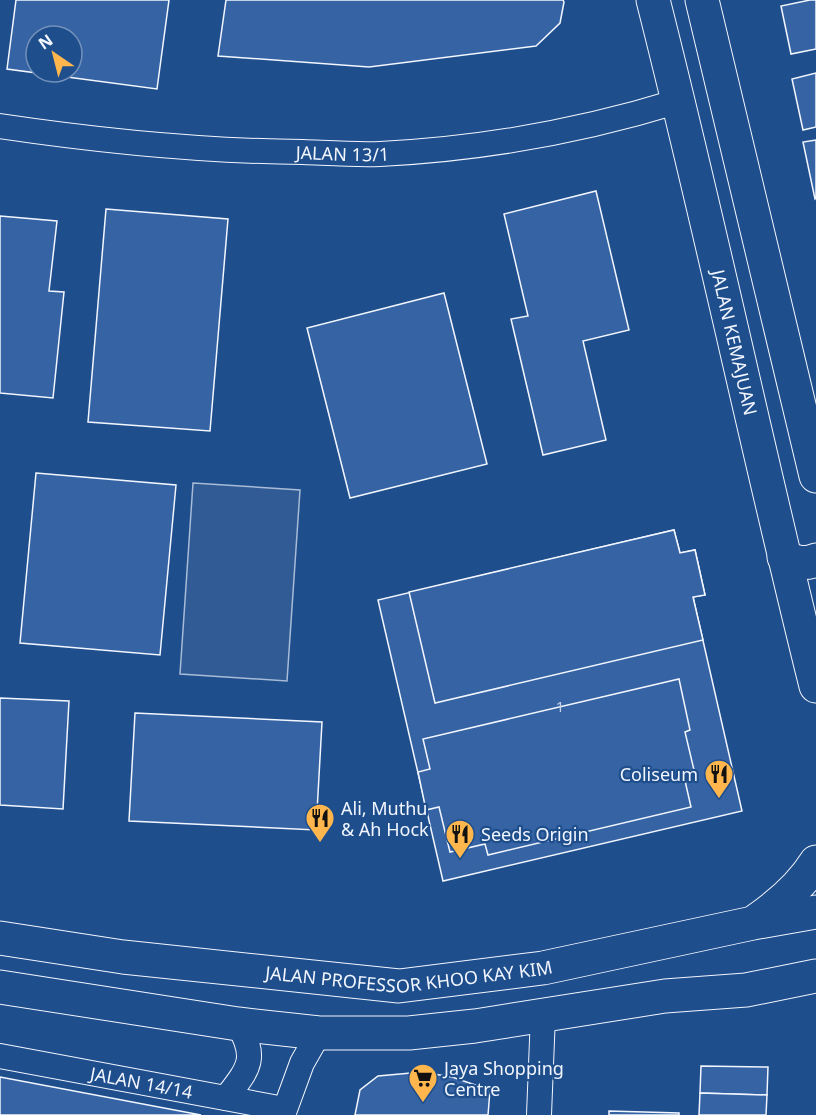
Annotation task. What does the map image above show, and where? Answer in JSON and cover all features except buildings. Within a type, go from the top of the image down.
[{"type":"main road","name":"JALAN KEMAJUAN","points":[[653,0],[679,101],[816,686]]},
{"type":"main road","points":[[702,0],[816,476]]},
{"type":"main road","points":[[784,557],[797,562],[816,560]]},
{"type":"main road","points":[[753,923],[776,908],[795,890],[816,862]]},
{"type":"main road","name":"JALAN PROFESSOR KHOO KAY KIM","points":[[0,938],[123,957],[399,986],[543,968],[753,923],[816,912]]},
{"type":"main road","points":[[665,996],[744,970],[816,956]]},
{"type":"main road","points":[[0,987],[238,1024],[320,1033],[409,1033],[475,1026],[665,996],[746,990],[816,976]]},
{"type":"street","name":"JALAN 13/1","points":[[0,126],[71,136],[197,148],[252,152],[379,154],[468,146],[547,134],[619,119],[679,101]]},
{"type":"street","points":[[539,1115],[543,1015]]},
{"type":"street","points":[[226,1098],[241,1078],[250,1060],[248,1042],[238,1024]]},
{"type":"street","points":[[283,1112],[302,1063],[320,1033]]},
{"type":"street","name":"JALAN 14/14","points":[[0,1056],[226,1098],[283,1112]]},
{"type":"shaded area","points":[[193,483],[300,490],[287,681],[180,674]]},
{"type":"place","name":"Coliseum","points":[[719,800]]},
{"type":"place","name":"Ali, Muthu & Ah Hock","points":[[320,844]]},
{"type":"place","name":"Seeds Origin","points":[[460,860]]},
{"type":"place","name":"Jaya Shopping Centre","points":[[423,1104]]}]
